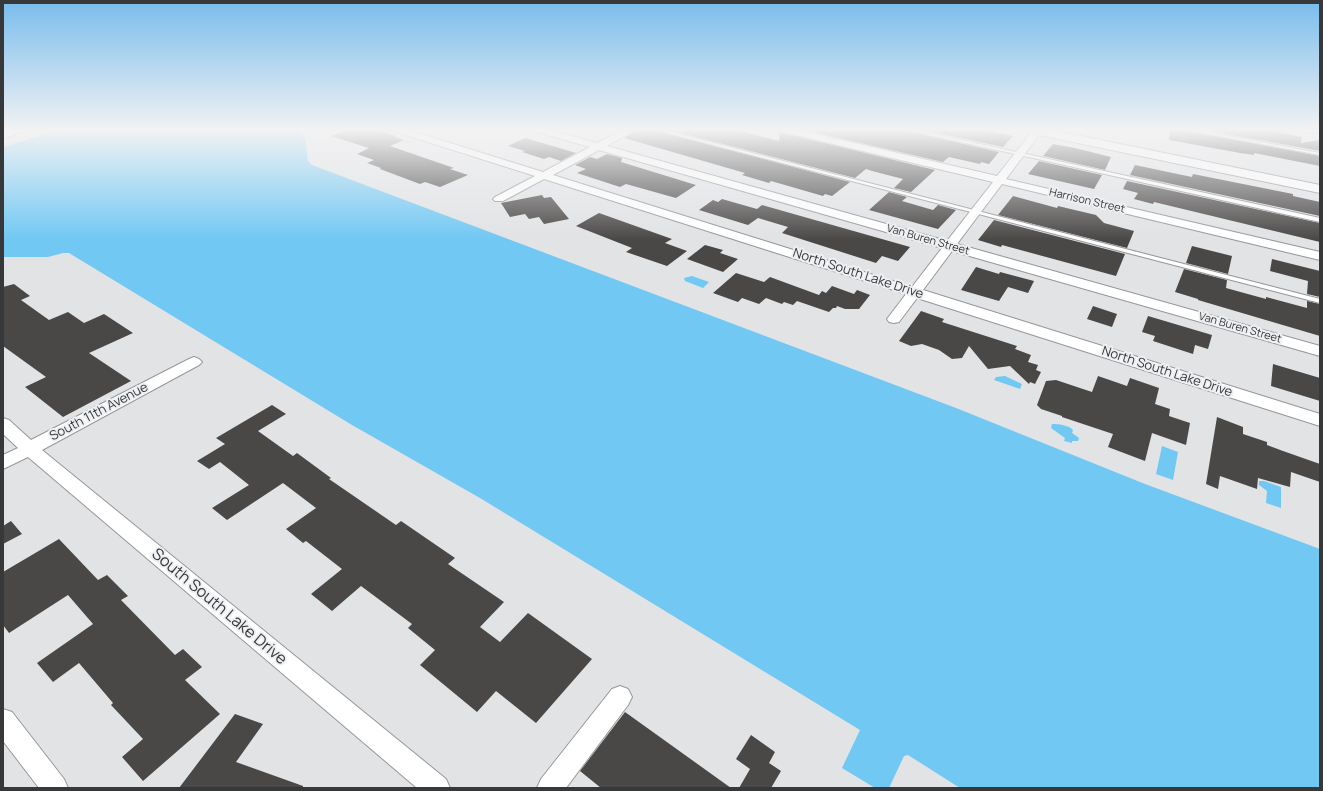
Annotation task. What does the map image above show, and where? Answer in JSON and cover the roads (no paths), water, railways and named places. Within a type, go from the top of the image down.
[{"type":"main road","points":[[1208,166],[1320,189]]},
{"type":"main road","points":[[1245,166],[1320,181]]},
{"type":"street","name":"North South Lake Drive","points":[[516,166],[1320,420]]},
{"type":"street","points":[[499,199],[562,166]]},
{"type":"street","name":"Van Buren Street","points":[[669,166],[1320,351]]},
{"type":"street","name":"Harrison Street","points":[[937,166],[1320,256]]},
{"type":"street","points":[[894,319],[1011,166]]},
{"type":"street","name":"South 11th Avenue","points":[[3,463],[194,362]]},
{"type":"street","name":"South South Lake Drive","points":[[3,424],[30,449],[437,788]]},
{"type":"street","points":[[550,788],[620,697]]},
{"type":"street","points":[[3,721],[55,788]]},
{"type":"lane","points":[[797,166],[1320,301]]},
{"type":"lane","points":[[1074,166],[1320,220]]},
{"type":"water","points":[[3,166],[314,166],[956,408],[1145,484],[1320,549],[1320,788],[960,788],[908,755],[904,756],[889,788],[875,788],[842,768],[860,730],[480,498],[352,425],[69,253],[48,257],[3,257]]},
{"type":"water","points":[[692,276],[709,282],[703,288],[685,281],[684,278]]},
{"type":"water","points":[[1005,376],[1022,384],[1020,389],[994,380],[996,377]]},
{"type":"water","points":[[1052,424],[1063,425],[1071,428],[1073,430],[1072,433],[1079,438],[1078,441],[1072,441],[1072,443],[1064,441],[1065,438],[1051,428]]},
{"type":"water","points":[[1162,446],[1178,452],[1173,480],[1156,474]]},
{"type":"water","points":[[1259,481],[1264,481],[1281,487],[1281,508],[1266,503],[1267,491],[1259,485]]}]
